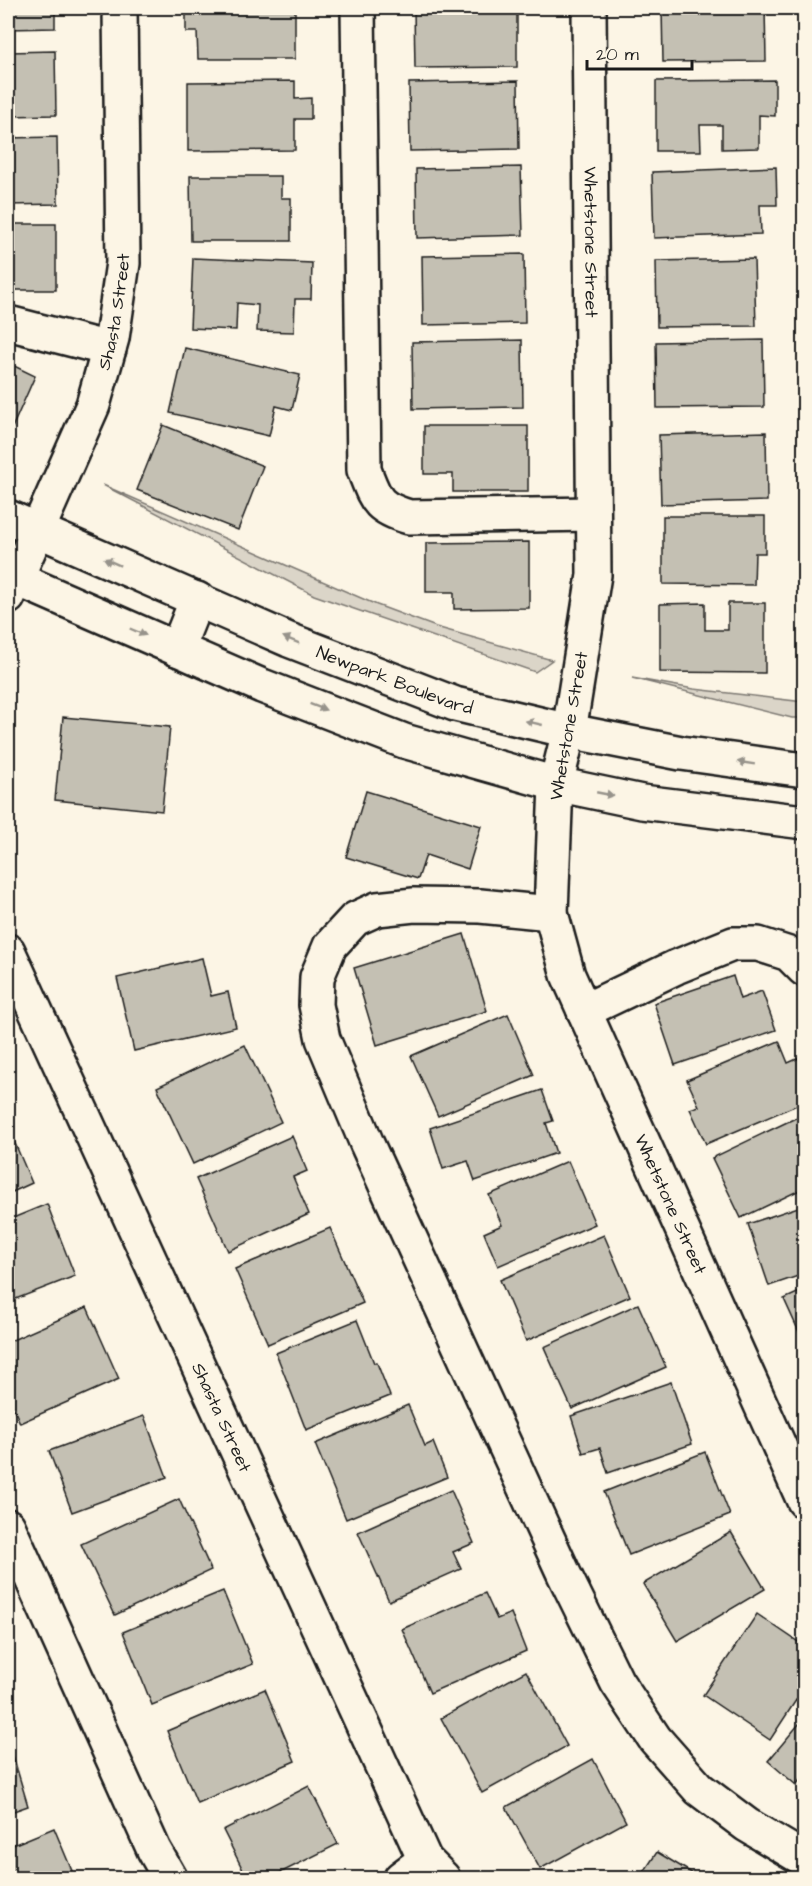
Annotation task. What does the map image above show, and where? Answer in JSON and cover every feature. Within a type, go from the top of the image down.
[{"type":"street","name":"Shasta Street","points":[[10,584],[93,405],[112,338],[123,263],[120,8]]},
{"type":"street","points":[[358,8],[364,470],[375,499],[389,511],[409,517],[593,514]]},
{"type":"street","name":"Whetstone Street","points":[[589,8],[594,575],[569,731],[556,784],[551,913],[568,975],[804,1501]]},
{"type":"street","points":[[8,322],[109,349]]},
{"type":"street","name":"Newpark Boulevard","points":[[8,517],[289,640],[455,704],[569,731],[681,753],[804,770]]},
{"type":"street","points":[[10,584],[404,741],[556,784],[642,802],[804,822]]},
{"type":"street","points":[[177,649],[197,599]]},
{"type":"street","points":[[551,913],[480,906],[414,905],[377,909],[355,919],[330,946],[317,977],[316,1005],[323,1039],[367,1144],[564,1574],[617,1682],[655,1739],[699,1789],[747,1824],[804,1859]]},
{"type":"street","points":[[584,1011],[676,967],[733,944],[758,944],[789,954],[804,969]]},
{"type":"street","name":"Shasta Street","points":[[8,951],[423,1872]]},
{"type":"street","points":[[8,1527],[149,1839],[170,1878]]},
{"type":"shaded area","points":[[103,485],[377,605],[436,627],[552,660],[535,672],[314,595]]},
{"type":"shaded area","points":[[632,678],[694,689],[804,702],[804,718],[792,718]]},
{"type":"building","points":[[8,8],[55,8],[55,28],[8,29]]},
{"type":"building","points":[[186,8],[295,8],[295,59],[198,59],[197,32],[186,32]]},
{"type":"building","points":[[414,8],[517,8],[517,67],[415,68]]},
{"type":"building","points":[[662,8],[765,8],[766,61],[663,62]]},
{"type":"building","points":[[55,51],[56,115],[8,116],[8,52]]},
{"type":"building","points":[[775,80],[775,116],[759,115],[759,148],[722,149],[722,125],[700,125],[701,151],[656,151],[656,81]]},
{"type":"building","points":[[295,81],[295,99],[311,98],[311,119],[295,119],[295,150],[188,151],[188,82]]},
{"type":"building","points":[[518,81],[519,149],[410,151],[409,83]]},
{"type":"building","points":[[57,137],[58,204],[8,205],[8,138]]},
{"type":"building","points":[[521,167],[523,235],[417,238],[416,169]]},
{"type":"building","points":[[776,167],[777,205],[760,205],[761,234],[654,238],[652,172]]},
{"type":"building","points":[[190,176],[281,176],[281,198],[291,198],[291,241],[191,241]]},
{"type":"building","points":[[8,224],[56,224],[56,290],[8,290]]},
{"type":"building","points":[[524,254],[525,323],[423,325],[422,256]]},
{"type":"building","points":[[193,258],[312,263],[311,299],[295,299],[294,332],[257,331],[258,305],[237,303],[236,330],[190,328]]},
{"type":"building","points":[[754,259],[756,326],[657,327],[656,261]]},
{"type":"building","points":[[522,340],[523,407],[413,409],[412,342]]},
{"type":"building","points":[[763,340],[764,407],[657,408],[656,342]]},
{"type":"building","points":[[185,348],[300,375],[292,410],[276,406],[269,436],[170,413]]},
{"type":"building","points":[[8,363],[35,376],[8,437]]},
{"type":"building","points":[[163,425],[263,466],[238,530],[137,490]]},
{"type":"building","points":[[424,426],[528,426],[528,492],[453,492],[453,474],[424,474]]},
{"type":"building","points":[[766,432],[767,501],[661,504],[659,435]]},
{"type":"building","points":[[663,516],[765,516],[765,553],[755,553],[754,585],[663,584]]},
{"type":"building","points":[[529,542],[529,608],[454,609],[454,592],[426,592],[426,543]]},
{"type":"building","points":[[705,603],[705,630],[728,630],[728,603],[765,603],[765,673],[660,672],[660,604]]},
{"type":"building","points":[[63,717],[170,727],[162,811],[55,800]]},
{"type":"building","points":[[366,791],[481,826],[468,869],[426,855],[418,879],[346,857]]},
{"type":"building","points":[[464,934],[487,1011],[377,1045],[354,968]]},
{"type":"building","points":[[202,958],[211,996],[228,992],[236,1027],[134,1051],[117,978]]},
{"type":"building","points":[[733,976],[740,999],[762,991],[776,1030],[675,1065],[654,1003]]},
{"type":"building","points":[[508,1014],[534,1075],[438,1116],[411,1056]]},
{"type":"building","points":[[779,1041],[788,1063],[799,1058],[804,1071],[804,1102],[706,1144],[690,1109],[699,1106],[687,1080]]},
{"type":"building","points":[[245,1045],[281,1122],[193,1164],[157,1087]]},
{"type":"building","points":[[542,1090],[553,1121],[546,1123],[556,1153],[475,1181],[468,1161],[443,1169],[430,1128]]},
{"type":"building","points":[[804,1114],[804,1188],[741,1218],[712,1158]]},
{"type":"building","points":[[8,1127],[32,1183],[8,1194]]},
{"type":"building","points":[[292,1136],[307,1171],[293,1177],[309,1214],[228,1251],[196,1179]]},
{"type":"building","points":[[568,1161],[595,1224],[498,1266],[484,1233],[502,1225],[489,1195]]},
{"type":"building","points":[[47,1204],[75,1276],[8,1302],[8,1220]]},
{"type":"building","points":[[804,1205],[804,1274],[769,1286],[748,1224]]},
{"type":"building","points":[[330,1228],[363,1303],[268,1344],[235,1269]]},
{"type":"building","points":[[604,1235],[630,1296],[526,1341],[500,1280]]},
{"type":"building","points":[[804,1290],[804,1343],[784,1299]]},
{"type":"building","points":[[638,1304],[666,1367],[572,1409],[544,1347]]},
{"type":"building","points":[[87,1307],[119,1379],[20,1423],[8,1395],[8,1342]]},
{"type":"building","points":[[357,1320],[390,1396],[306,1430],[276,1353]]},
{"type":"building","points":[[671,1382],[692,1444],[608,1473],[600,1448],[583,1453],[571,1416]]},
{"type":"building","points":[[408,1405],[425,1446],[433,1442],[447,1477],[346,1519],[315,1444]]},
{"type":"building","points":[[144,1416],[167,1477],[72,1512],[49,1451]]},
{"type":"building","points":[[705,1452],[730,1515],[629,1555],[604,1492]]},
{"type":"building","points":[[451,1490],[474,1543],[453,1552],[461,1569],[389,1601],[358,1532]]},
{"type":"building","points":[[179,1499],[211,1570],[115,1615],[81,1544]]},
{"type":"building","points":[[731,1532],[765,1589],[677,1641],[643,1584]]},
{"type":"building","points":[[223,1591],[253,1664],[152,1705],[123,1632]]},
{"type":"building","points":[[485,1593],[497,1619],[511,1613],[526,1651],[430,1693],[402,1629]]},
{"type":"building","points":[[757,1614],[804,1646],[804,1688],[770,1740],[703,1695]]},
{"type":"building","points":[[526,1671],[567,1746],[482,1793],[441,1718]]},
{"type":"building","points":[[265,1689],[295,1761],[197,1803],[167,1731]]},
{"type":"building","points":[[804,1718],[804,1775],[796,1785],[768,1761]]},
{"type":"building","points":[[8,1739],[28,1806],[8,1813]]},
{"type":"building","points":[[593,1759],[626,1822],[540,1869],[506,1807]]},
{"type":"building","points":[[309,1786],[338,1844],[270,1878],[247,1878],[223,1830]]},
{"type":"building","points":[[54,1828],[75,1878],[8,1878],[8,1847]]},
{"type":"building","points":[[657,1852],[700,1878],[640,1878]]}]
